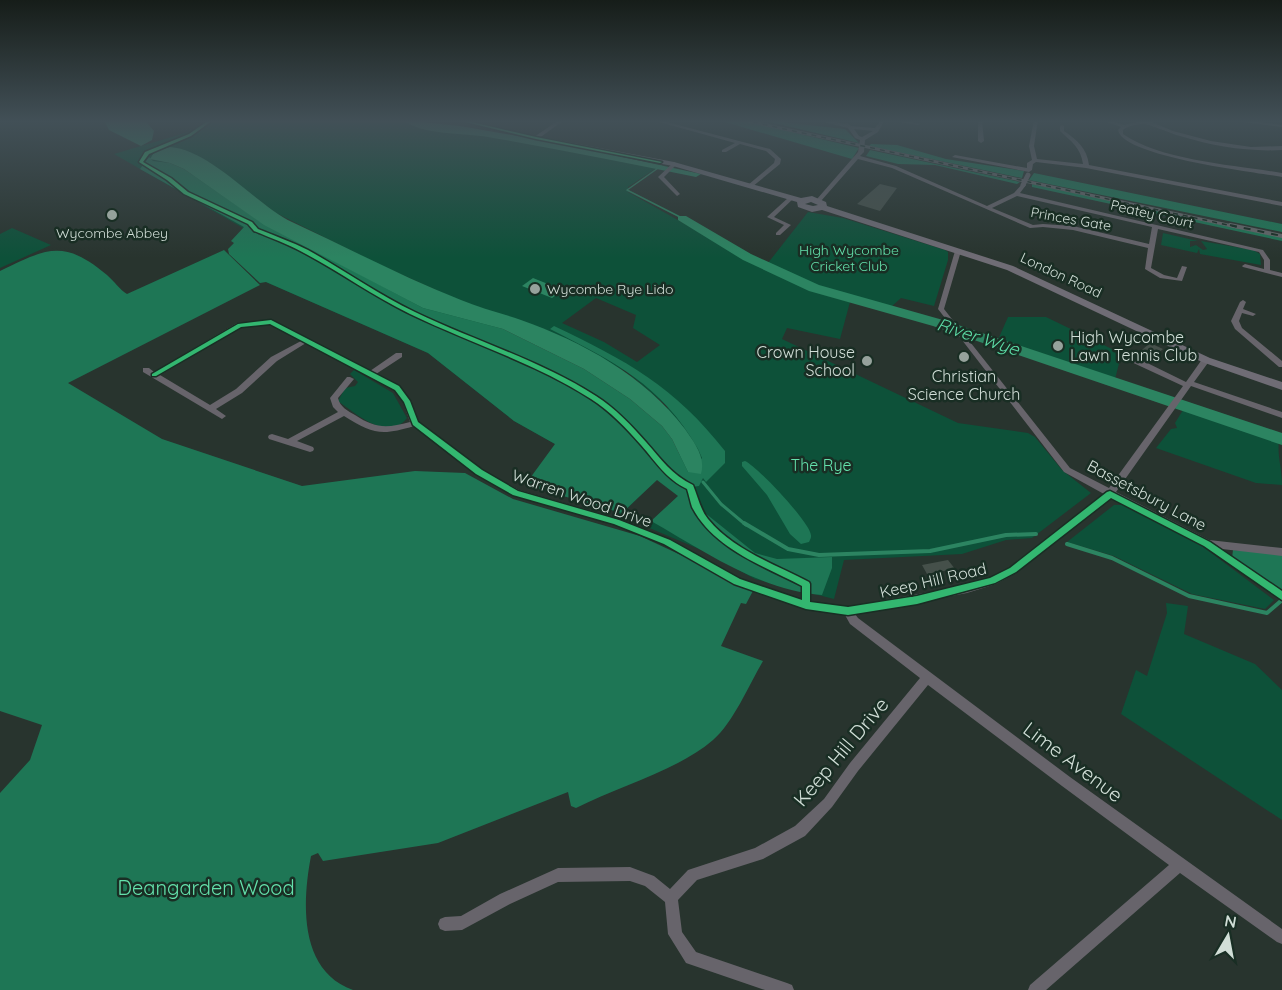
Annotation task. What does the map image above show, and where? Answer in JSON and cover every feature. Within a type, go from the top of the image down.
[{"type":"main road","name":"London Road","points":[[663,166],[791,198],[801,201],[801,205],[808,209],[820,204],[958,251],[1053,286],[1206,360],[1282,386]]},
{"type":"street","points":[[750,186],[774,166]]},
{"type":"street","points":[[820,204],[850,166]]},
{"type":"street","name":"Princes Gate","points":[[891,166],[1032,227],[1049,225],[1152,247]]},
{"type":"street","points":[[997,166],[1028,173]]},
{"type":"street","name":"Princes Gate","points":[[988,207],[1016,195],[1023,185],[1029,166]]},
{"type":"street","points":[[1087,166],[1282,204]]},
{"type":"street","points":[[1239,166],[1282,175]]},
{"type":"street","points":[[671,168],[662,177],[677,194]]},
{"type":"street","name":"Peatey Court","points":[[1016,195],[1261,251],[1267,260],[1267,271]]},
{"type":"street","points":[[778,234],[788,225],[770,217],[791,198]]},
{"type":"street","points":[[1073,229],[1077,218]]},
{"type":"street","points":[[1032,227],[1042,232]]},
{"type":"street","points":[[1155,227],[1148,269],[1152,273],[1180,280],[1184,267]]},
{"type":"street","name":"Bassetsbury Lane","points":[[958,251],[941,309],[1067,470],[1207,544],[1282,596]]},
{"type":"street","points":[[1245,266],[1282,274]]},
{"type":"street","points":[[1243,302],[1235,321],[1239,328],[1282,365]]},
{"type":"street","points":[[1239,310],[1253,314]]},
{"type":"street","name":"Warren Wood Drive","points":[[210,409],[150,372],[240,325],[271,322],[397,388],[406,401],[415,423],[479,472],[516,493],[616,522],[667,542],[737,582],[806,605]]},
{"type":"street","points":[[222,416],[210,409],[239,391],[274,359],[307,340]]},
{"type":"street","points":[[370,374],[399,355]]},
{"type":"street","points":[[1130,358],[1189,384],[1282,415]]},
{"type":"street","name":"Keep Hill Road","points":[[806,605],[848,611],[917,600],[992,582],[1013,570],[1110,494],[1206,360]]},
{"type":"street","points":[[350,379],[334,398],[336,405],[344,412],[370,429],[390,431],[415,423]]},
{"type":"street","points":[[289,442],[344,412]]},
{"type":"street","points":[[272,437],[310,449]]},
{"type":"street","points":[[1207,544],[1282,552]]},
{"type":"street","name":"Lime Avenue","points":[[848,611],[854,621],[927,678],[1179,865],[1282,937]]},
{"type":"street","name":"Keep Hill Drive","points":[[671,898],[693,875],[758,854],[800,831],[828,803],[854,767],[927,678]]},
{"type":"street","points":[[1035,990],[1179,865]]},
{"type":"street","points":[[445,924],[462,922],[558,875],[630,874],[649,881],[671,898],[675,934],[691,958],[787,990]]},
{"type":"green space","name":"The Rye","points":[[135,166],[176,166],[475,320],[503,329],[683,457],[688,472],[667,406],[627,372],[546,330],[463,302],[376,263],[276,213],[214,166],[658,167],[628,187],[628,192],[751,261],[822,294],[850,302],[840,339],[787,328],[782,339],[958,423],[1028,433],[1035,437],[1062,470],[1091,493],[1032,538],[1006,540],[962,554],[844,560],[834,599],[755,579],[706,552],[647,527],[679,495],[656,479],[619,517],[617,516],[555,444],[514,421],[428,353],[266,282],[250,232]],"holes":[[[596,298],[636,315],[633,328],[660,345],[637,362],[604,342],[562,323]]]},
{"type":"green space","points":[[142,166],[177,166],[184,169],[259,221],[423,308],[503,329],[584,369],[630,399],[662,426],[672,439],[688,472],[702,458],[684,427],[668,407],[652,391],[615,364],[550,329],[554,326],[604,351],[648,377],[687,409],[725,451],[725,463],[706,482],[703,478],[699,486],[692,487],[700,509],[755,553],[777,559],[832,557],[832,568],[822,595],[776,586],[754,577],[651,521],[678,496],[657,480],[622,513],[525,485],[555,444],[514,421],[428,353],[266,282],[260,283],[229,254],[228,249],[234,243],[231,241],[244,227],[140,169]]},
{"type":"green space","points":[[940,166],[1020,182],[1017,184]]},
{"type":"green space","points":[[966,166],[993,166],[1024,171],[1022,178]]},
{"type":"green space","points":[[1034,173],[1282,224],[1282,232],[1029,180]]},
{"type":"green space","points":[[1032,184],[1282,237],[1282,241],[1032,187]]},
{"type":"green space","name":"High Wycombe Cricket Club","points":[[808,212],[843,218],[948,252],[948,260],[934,306],[901,298],[891,307],[832,292],[768,263]]},
{"type":"green space","points":[[12,228],[51,245],[0,268],[0,234]]},
{"type":"green space","points":[[1163,233],[1198,241],[1190,241],[1190,247],[1196,245],[1203,250],[1207,249],[1201,241],[1253,250],[1260,254],[1261,265],[1200,254],[1199,249],[1197,253],[1161,245]]},
{"type":"green space","name":"Deangarden Wood","points":[[224,250],[260,285],[68,383],[162,439],[302,486],[415,471],[465,473],[513,499],[640,536],[754,589],[746,604],[741,603],[721,646],[763,661],[734,714],[713,740],[682,761],[576,808],[571,806],[568,792],[438,843],[323,861],[318,853],[311,856],[306,894],[308,933],[322,968],[335,981],[353,990],[0,990],[0,793],[30,760],[42,725],[0,711],[0,271],[43,253],[67,252],[92,264],[127,294]]},
{"type":"green space","name":"High Wycombe Lawn Tennis Club","points":[[1008,317],[1046,317],[1114,350],[1121,356],[1115,379],[997,342]]},
{"type":"green space","points":[[354,370],[393,393],[407,418],[391,428],[381,427],[362,418],[338,401],[345,388],[355,386],[358,382],[350,374]]},
{"type":"green space","points":[[1183,410],[1279,440],[1282,485],[1256,483],[1156,448],[1171,429],[1177,428],[1175,423]]},
{"type":"green space","points":[[745,461],[770,483],[800,516],[811,534],[809,542],[801,544],[790,534],[767,495],[742,466],[742,462]]},
{"type":"green space","points":[[1114,505],[1125,505],[1202,546],[1274,600],[1265,609],[1192,594],[1114,556],[1067,542]]},
{"type":"green space","points":[[1233,550],[1282,554],[1282,593],[1232,558]]},
{"type":"green space","points":[[1166,603],[1188,606],[1184,634],[1255,664],[1282,690],[1282,820],[1121,714],[1136,670],[1147,676],[1167,613]]},
{"type":"shaded area","points":[[177,166],[216,166],[292,222],[439,291],[476,306],[521,320],[590,350],[632,377],[669,410],[685,429],[701,456],[701,474],[688,472],[672,439],[662,426],[630,399],[584,369],[503,329],[423,308],[264,225]]},
{"type":"shaded area","points":[[533,278],[563,290],[552,298],[522,286]]},
{"type":"building","points":[[880,184],[897,188],[880,211],[857,204]]},
{"type":"building","points":[[1150,343],[1163,349],[1149,362],[1136,355]]},
{"type":"building","points":[[948,560],[955,569],[927,574],[922,565]]},
{"type":"waterway","name":"River Wye","points":[[658,166],[696,174]]},
{"type":"waterway","points":[[661,166],[627,190],[682,218]]},
{"type":"waterway","name":"River Wye","points":[[682,218],[747,257],[814,288],[938,323],[1282,439]]},
{"type":"waterway","points":[[703,482],[721,504],[746,525]]},
{"type":"waterway","points":[[744,523],[788,549],[819,555],[930,551],[1006,535],[1036,534]]},
{"type":"waterway","points":[[1067,544],[1112,558],[1189,596],[1267,613],[1282,600]]},
{"type":"railway","points":[[956,166],[1237,227]]},
{"type":"railway","points":[[1230,225],[1282,236]]},
{"type":"cycle path","points":[[148,166],[186,193],[250,223],[256,230],[307,252],[396,305],[532,365],[594,398],[626,426],[670,474],[690,487],[696,505],[719,535],[735,547],[806,584],[806,605]]},
{"type":"cycle path","points":[[154,375],[240,325],[271,322],[397,388],[407,401],[415,423],[479,472],[516,493],[616,522],[667,542],[737,582],[806,605],[848,611],[917,600],[992,581],[1013,570],[1110,494],[1207,544],[1282,596]]},
{"type":"place","name":"Wycombe Abbey","points":[[112,215]]},
{"type":"place","name":"Wycombe Rye Lido","points":[[535,289]]},
{"type":"place","name":"High Wycombe Lawn Tennis Club","points":[[1058,346]]},
{"type":"place","name":"Christian Science Church","points":[[964,357]]},
{"type":"place","name":"Crown House School","points":[[867,361]]}]
